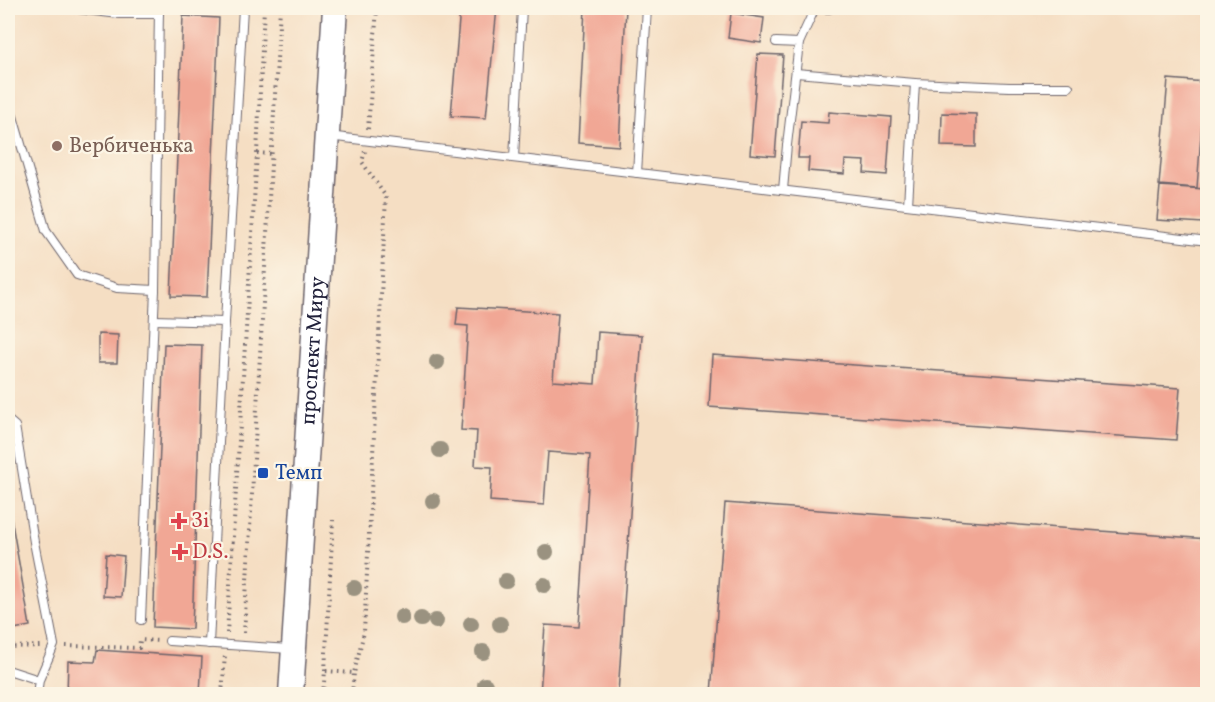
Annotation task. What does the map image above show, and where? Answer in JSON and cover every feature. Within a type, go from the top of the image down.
[{"type":"main road","name":"проспект Миру","points":[[291,694],[335,8]]},
{"type":"lane","points":[[77,8],[119,15],[159,11],[155,290],[141,620]]},
{"type":"lane","points":[[209,644],[243,8]]},
{"type":"lane","points":[[514,158],[522,8]]},
{"type":"lane","points":[[637,173],[647,8]]},
{"type":"lane","points":[[783,190],[799,43],[814,8],[829,9]]},
{"type":"lane","points":[[776,42],[799,43]]},
{"type":"lane","points":[[796,73],[915,83],[1069,87]]},
{"type":"lane","points":[[908,205],[915,83]]},
{"type":"lane","points":[[10,106],[46,231],[77,275],[117,288],[155,290]]},
{"type":"lane","points":[[327,135],[1208,241]]},
{"type":"lane","points":[[154,320],[225,322]]},
{"type":"lane","points":[[8,420],[15,426],[54,645],[39,680],[37,694]]},
{"type":"lane","points":[[169,641],[294,649]]},
{"type":"lane","points":[[8,670],[39,680]]},
{"type":"path","points":[[222,694],[257,153],[264,8]]},
{"type":"path","points":[[243,646],[280,8]]},
{"type":"path","points":[[352,694],[354,673],[364,632],[386,197],[362,162],[368,140],[377,8]]},
{"type":"path","points":[[257,153],[273,154]]},
{"type":"path","points":[[323,694],[333,520]]},
{"type":"path","points":[[8,647],[54,645],[139,648],[140,640],[169,641]]},
{"type":"path","points":[[324,671],[354,673]]},
{"type":"building","points":[[460,8],[497,8],[486,118],[451,116]]},
{"type":"building","points":[[585,8],[626,8],[619,146],[578,143]]},
{"type":"building","points":[[731,13],[764,18],[761,43],[728,38]]},
{"type":"building","points":[[183,16],[219,18],[207,297],[171,296]]},
{"type":"building","points":[[758,54],[783,55],[775,156],[750,154]]},
{"type":"building","points":[[1168,79],[1205,82],[1197,188],[1159,185]]},
{"type":"building","points":[[829,112],[891,117],[887,175],[864,173],[865,161],[845,160],[844,174],[808,171],[809,158],[798,158],[801,121],[828,123]]},
{"type":"building","points":[[942,113],[976,114],[976,147],[941,146]]},
{"type":"building","points":[[8,156],[14,178],[8,180]]},
{"type":"building","points":[[1160,186],[1205,189],[1203,223],[1157,220]]},
{"type":"building","points":[[458,307],[558,313],[553,381],[595,384],[598,332],[642,335],[618,694],[540,694],[545,625],[579,627],[590,455],[548,452],[544,505],[490,501],[492,467],[475,466],[477,431],[461,430],[468,326],[456,325]]},
{"type":"building","points":[[98,334],[118,335],[117,363],[98,363]]},
{"type":"building","points":[[164,344],[202,345],[192,629],[153,627]]},
{"type":"building","points":[[712,355],[1180,388],[1176,440],[709,407]]},
{"type":"building","points":[[725,503],[1208,539],[1208,694],[711,694]]},
{"type":"building","points":[[8,506],[30,626],[8,630]]},
{"type":"building","points":[[106,554],[124,556],[121,597],[103,596]]},
{"type":"building","points":[[97,650],[202,657],[200,694],[67,694],[68,661],[95,662]]},
{"type":"place","name":"Вербиченька","points":[[57,146]]},
{"type":"place","name":"Темп","points":[[263,473]]},
{"type":"place","name":"Зі","points":[[179,521]]},
{"type":"place","name":"D.S.","points":[[180,552]]}]
